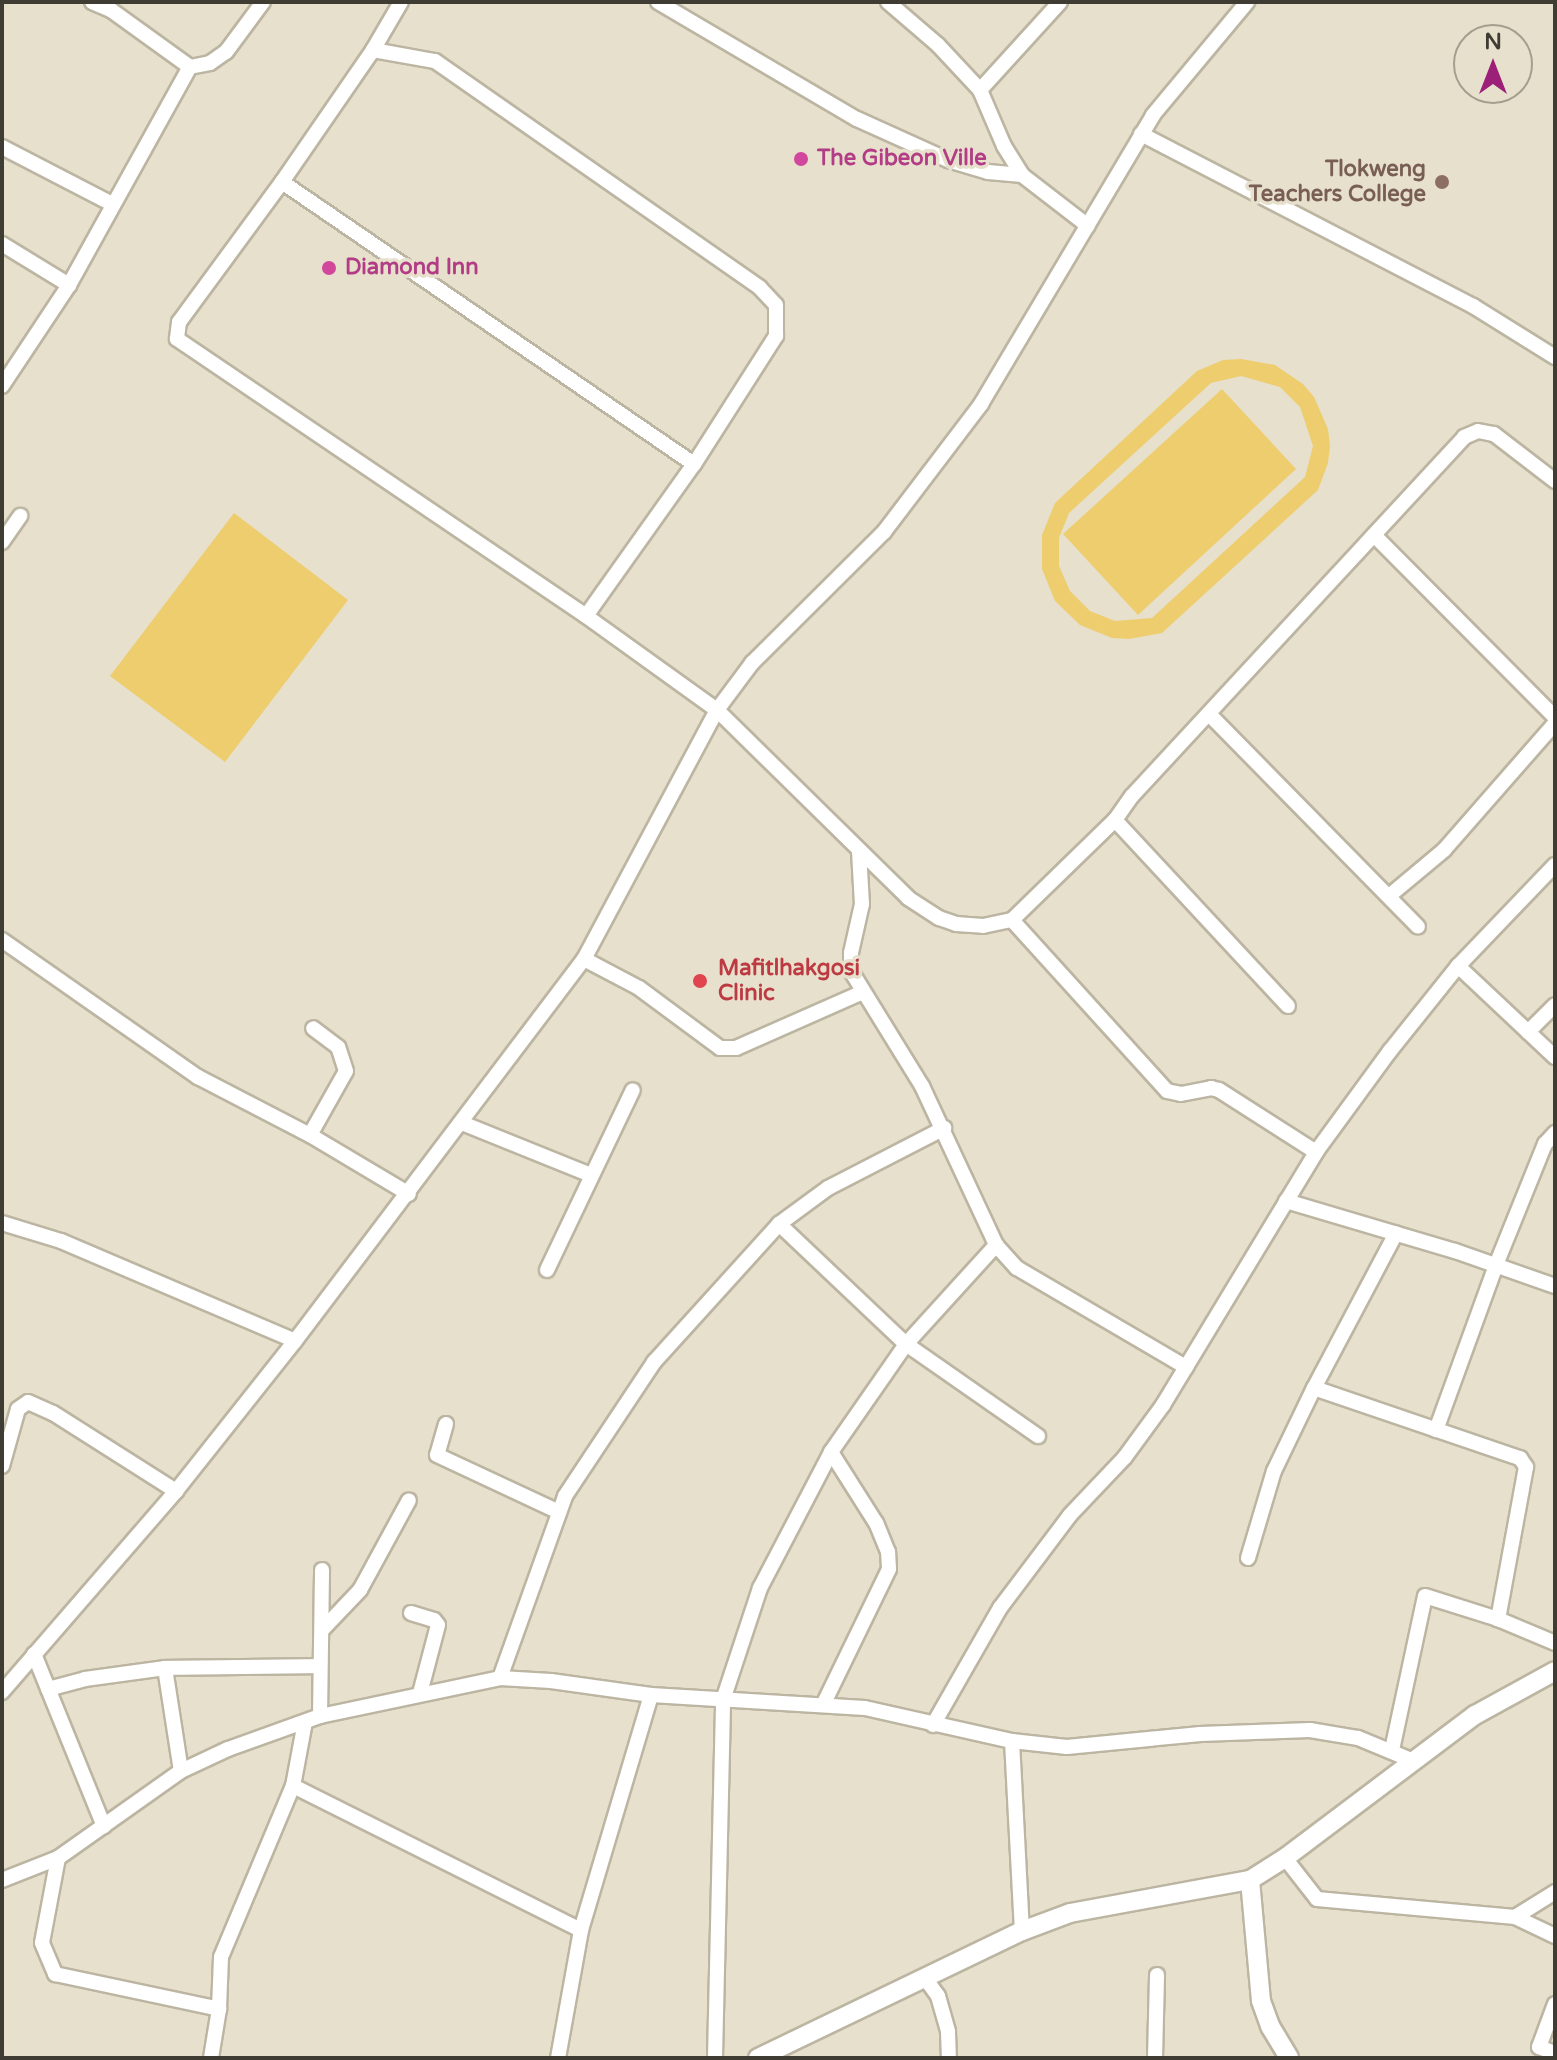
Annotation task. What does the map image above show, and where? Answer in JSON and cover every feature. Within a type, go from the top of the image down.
[{"type":"street","points":[[92,2],[111,10],[190,67],[210,63],[226,52],[263,2]]},
{"type":"street","points":[[401,2],[373,50],[282,182],[179,322],[176,334],[181,344],[586,616],[717,710],[908,898],[939,918],[956,924],[983,926],[1012,920],[1115,820],[1209,714],[1470,434],[1494,434],[1555,481]]},
{"type":"street","points":[[658,2],[857,119],[948,160],[988,172],[1022,175]]},
{"type":"street","points":[[888,2],[938,45],[980,90],[1004,146],[1022,175],[1037,190],[1088,226]]},
{"type":"street","points":[[980,90],[1060,2]]},
{"type":"street","points":[[2,1692],[176,1491],[409,1194],[584,959],[717,710],[752,663],[884,532],[981,404],[1141,134],[1185,72],[1247,2]]},
{"type":"street","points":[[373,50],[435,61],[760,288],[776,305],[776,336],[694,464],[586,616]]},
{"type":"street","points":[[2,386],[69,285],[190,67]]},
{"type":"street","points":[[1141,134],[1473,306],[1555,357]]},
{"type":"street","points":[[2,147],[112,204]]},
{"type":"street","points":[[282,182],[694,464]]},
{"type":"street","points":[[2,244],[69,285]]},
{"type":"street","points":[[2,542],[20,516]]},
{"type":"street","points":[[1374,535],[1555,720],[1444,850],[1389,896]]},
{"type":"street","points":[[1209,714],[1418,927]]},
{"type":"street","points":[[1115,820],[1288,1006]]},
{"type":"street","points":[[859,851],[862,904],[851,953],[851,971],[922,1086],[996,1245],[1017,1268],[1186,1367]]},
{"type":"street","points":[[933,1725],[1000,1608],[1070,1515],[1125,1457],[1186,1367],[1316,1152],[1390,1051],[1458,966],[1555,865]]},
{"type":"street","points":[[1012,920],[1167,1091],[1181,1094],[1211,1088],[1219,1090],[1316,1152]]},
{"type":"street","points":[[2,940],[198,1077],[310,1135],[409,1194]]},
{"type":"street","points":[[584,959],[639,988],[720,1048],[736,1048],[863,992]]},
{"type":"street","points":[[1458,966],[1555,1057]]},
{"type":"street","points":[[1528,1032],[1555,1005]]},
{"type":"street","points":[[310,1135],[346,1071],[338,1047],[313,1028]]},
{"type":"street","points":[[547,1270],[633,1090]]},
{"type":"street","points":[[462,1123],[591,1175]]},
{"type":"street","points":[[500,1678],[565,1496],[654,1362],[779,1224],[828,1188],[944,1128]]},
{"type":"street","points":[[1436,1430],[1496,1265],[1545,1144],[1555,1133]]},
{"type":"street","points":[[1286,1201],[1396,1233],[1555,1286]]},
{"type":"street","points":[[2,1223],[61,1241],[295,1341]]},
{"type":"street","points":[[779,1224],[906,1344],[1038,1436]]},
{"type":"street","points":[[1248,1558],[1274,1471],[1396,1233]]},
{"type":"street","points":[[715,2058],[723,1700],[760,1588],[831,1452],[906,1344],[996,1245]]},
{"type":"street","points":[[1314,1388],[1520,1458],[1526,1467],[1498,1619]]},
{"type":"street","points":[[2,1466],[18,1409],[28,1402],[53,1413],[176,1491]]},
{"type":"street","points":[[446,1424],[437,1455],[559,1512]]},
{"type":"street","points":[[824,1703],[889,1569],[888,1552],[876,1523],[831,1452]]},
{"type":"street","points":[[322,1630],[360,1590],[409,1500]]},
{"type":"street","points":[[320,1716],[322,1570]]},
{"type":"street","points":[[1392,1750],[1423,1598],[1431,1595],[1555,1643]]},
{"type":"street","points":[[411,1613],[434,1620],[438,1625],[420,1693]]},
{"type":"street","points":[[34,1654],[104,1826]]},
{"type":"street","points":[[48,1689],[85,1679],[165,1668],[320,1666]]},
{"type":"street","points":[[165,1668],[181,1771]]},
{"type":"street","points":[[758,2058],[782,2052],[1022,1931],[1089,1908],[1250,1880],[1285,1858],[1411,1760],[1475,1715],[1555,1671]]},
{"type":"street","points":[[2,1880],[58,1858],[181,1771],[228,1749],[320,1716],[500,1678],[551,1681],[651,1695],[824,1703],[865,1708],[1012,1741],[1067,1747],[1200,1734],[1310,1730],[1358,1738],[1411,1760]]},
{"type":"street","points":[[558,2058],[581,1930],[651,1695]]},
{"type":"street","points":[[211,2058],[219,2009],[221,1957],[293,1786],[305,1722]]},
{"type":"street","points":[[1012,1741],[1022,1931]]},
{"type":"street","points":[[293,1786],[581,1930]]},
{"type":"street","points":[[58,1858],[42,1943],[55,1974],[219,2009]]},
{"type":"street","points":[[1285,1858],[1317,1899],[1515,1917],[1555,1936]]},
{"type":"street","points":[[1250,1880],[1261,2001],[1270,2026],[1289,2058]]},
{"type":"street","points":[[1515,1917],[1555,1892]]},
{"type":"street","points":[[1155,2058],[1157,1975]]},
{"type":"street","points":[[925,1978],[938,1996],[948,2032],[949,2058]]},
{"type":"street","points":[[1555,2004],[1539,2047],[1555,2053]]},
{"type":"shaded area","points":[[1241,359],[1275,365],[1303,384],[1314,397],[1328,429],[1330,446],[1328,463],[1318,490],[1162,633],[1129,639],[1112,638],[1080,625],[1055,601],[1042,569],[1042,535],[1055,503],[1197,371],[1223,360]],"holes":[[[1241,376],[1280,387],[1300,407],[1313,446],[1305,477],[1152,618],[1115,621],[1090,611],[1070,591],[1059,566],[1059,538],[1069,513],[1211,383]]]},
{"type":"shaded area","points":[[1222,389],[1296,469],[1138,615],[1063,534]]},
{"type":"shaded area","points":[[234,513],[348,600],[225,762],[110,676]]},
{"type":"place","name":"The Gibeon Ville","points":[[801,159]]},
{"type":"place","name":"Tlokweng Teachers College","points":[[1442,182]]},
{"type":"place","name":"Diamond Inn","points":[[329,268]]},
{"type":"place","name":"Mafitlhakgosi Clinic","points":[[700,981]]}]
